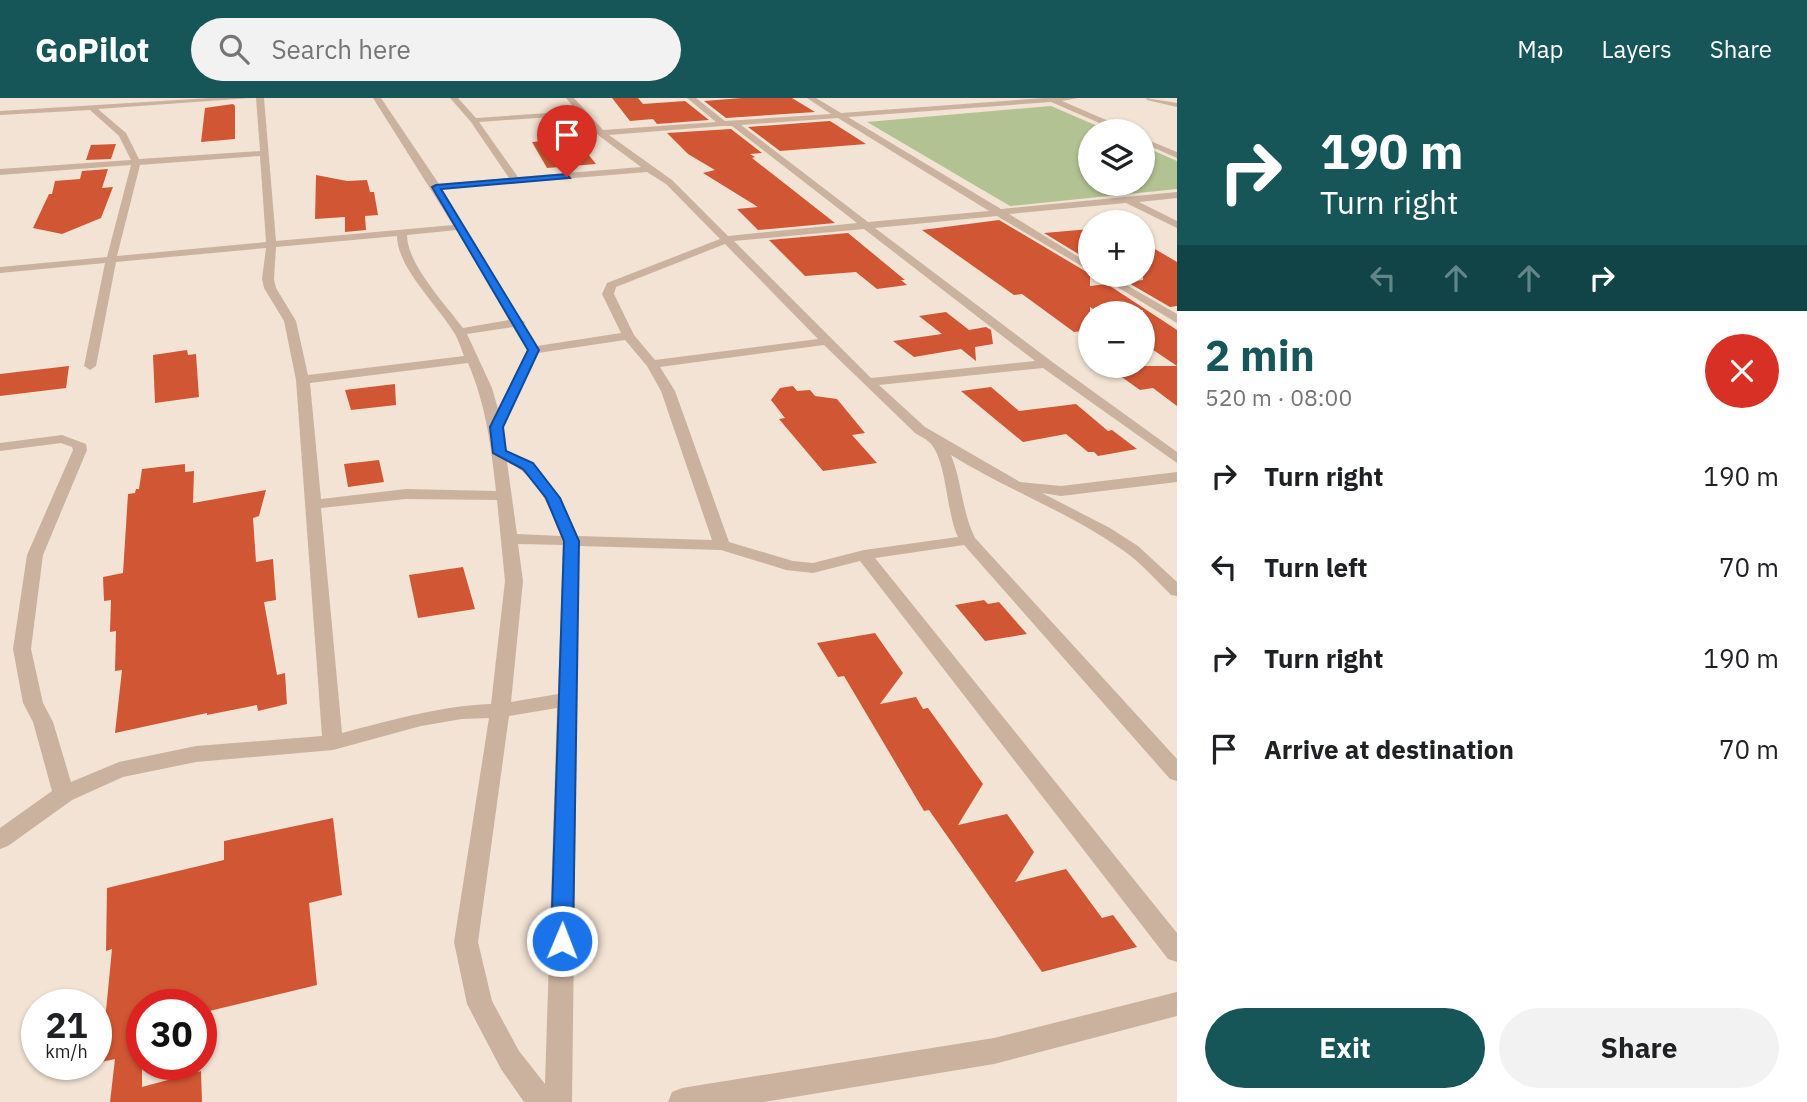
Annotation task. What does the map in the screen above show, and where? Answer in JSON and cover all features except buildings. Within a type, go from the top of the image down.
[{"type":"street","points":[[7,110],[92,108],[247,98]]},
{"type":"street","points":[[260,98],[271,246],[270,288],[290,321],[303,380],[333,743]]},
{"type":"street","points":[[377,98],[436,187],[533,350]]},
{"type":"street","points":[[454,98],[474,120],[516,181]]},
{"type":"street","points":[[570,98],[601,133],[669,182],[868,382],[920,429],[1016,486],[1104,531],[1132,549],[1177,591]]},
{"type":"street","points":[[691,98],[867,226],[1177,459]]},
{"type":"street","points":[[811,98],[1078,261]]},
{"type":"street","points":[[923,98],[940,108]]},
{"type":"street","points":[[601,133],[1074,98]]},
{"type":"street","points":[[1150,98],[1177,105]]},
{"type":"street","points":[[1050,99],[1096,119]]},
{"type":"street","points":[[90,366],[111,261],[135,162],[123,135],[92,108]]},
{"type":"street","points":[[474,120],[582,113]]},
{"type":"street","points":[[1155,145],[1177,155]]},
{"type":"street","points":[[0,172],[264,153]]},
{"type":"street","points":[[436,187],[649,169]]},
{"type":"street","points":[[722,545],[668,391],[652,364],[628,335],[608,294],[611,285],[728,239],[1177,195]]},
{"type":"street","points":[[1128,200],[1177,225]]},
{"type":"street","points":[[0,270],[459,228]]},
{"type":"street","points":[[402,232],[402,244],[418,275],[460,331],[485,388],[496,427],[514,581],[500,712],[466,942],[480,1004],[510,1060],[541,1102]]},
{"type":"street","points":[[1122,287],[1177,319]]},
{"type":"street","points":[[460,331],[519,323]]},
{"type":"street","points":[[533,350],[628,335]]},
{"type":"street","points":[[652,364],[829,341]]},
{"type":"street","points":[[496,427],[533,350]]},
{"type":"street","points":[[303,380],[472,359]]},
{"type":"street","points":[[868,382],[1046,363]]},
{"type":"street","points":[[0,447],[62,439],[79,444],[79,450],[35,555],[22,649],[33,703],[43,722],[64,794]]},
{"type":"street","points":[[937,440],[950,471],[960,524],[968,540],[1177,773]]},
{"type":"street","points":[[500,453],[528,466],[553,498],[571,541],[558,1102]]},
{"type":"street","points":[[1016,486],[1072,491],[1177,477]]},
{"type":"street","points":[[313,504],[405,494],[505,496]]},
{"type":"street","points":[[509,539],[722,545],[792,566],[813,568],[864,555],[968,540]]},
{"type":"street","points":[[864,555],[1177,951]]},
{"type":"street","points":[[0,840],[64,794],[119,770],[196,754],[333,743],[421,719],[461,712],[500,712],[568,698]]},
{"type":"street","points":[[682,1102],[994,1051],[1177,1004]]},
{"type":"green space","points":[[1051,106],[1081,119],[1078,119],[1078,196],[1108,196],[1010,206],[867,122]]},
{"type":"green space","points":[[1155,151],[1177,161],[1177,189],[1155,191]]},
{"type":"route","points":[[562,941],[571,541],[565,521],[553,498],[528,466],[500,453],[496,427],[533,350],[436,187],[567,177]]}]
